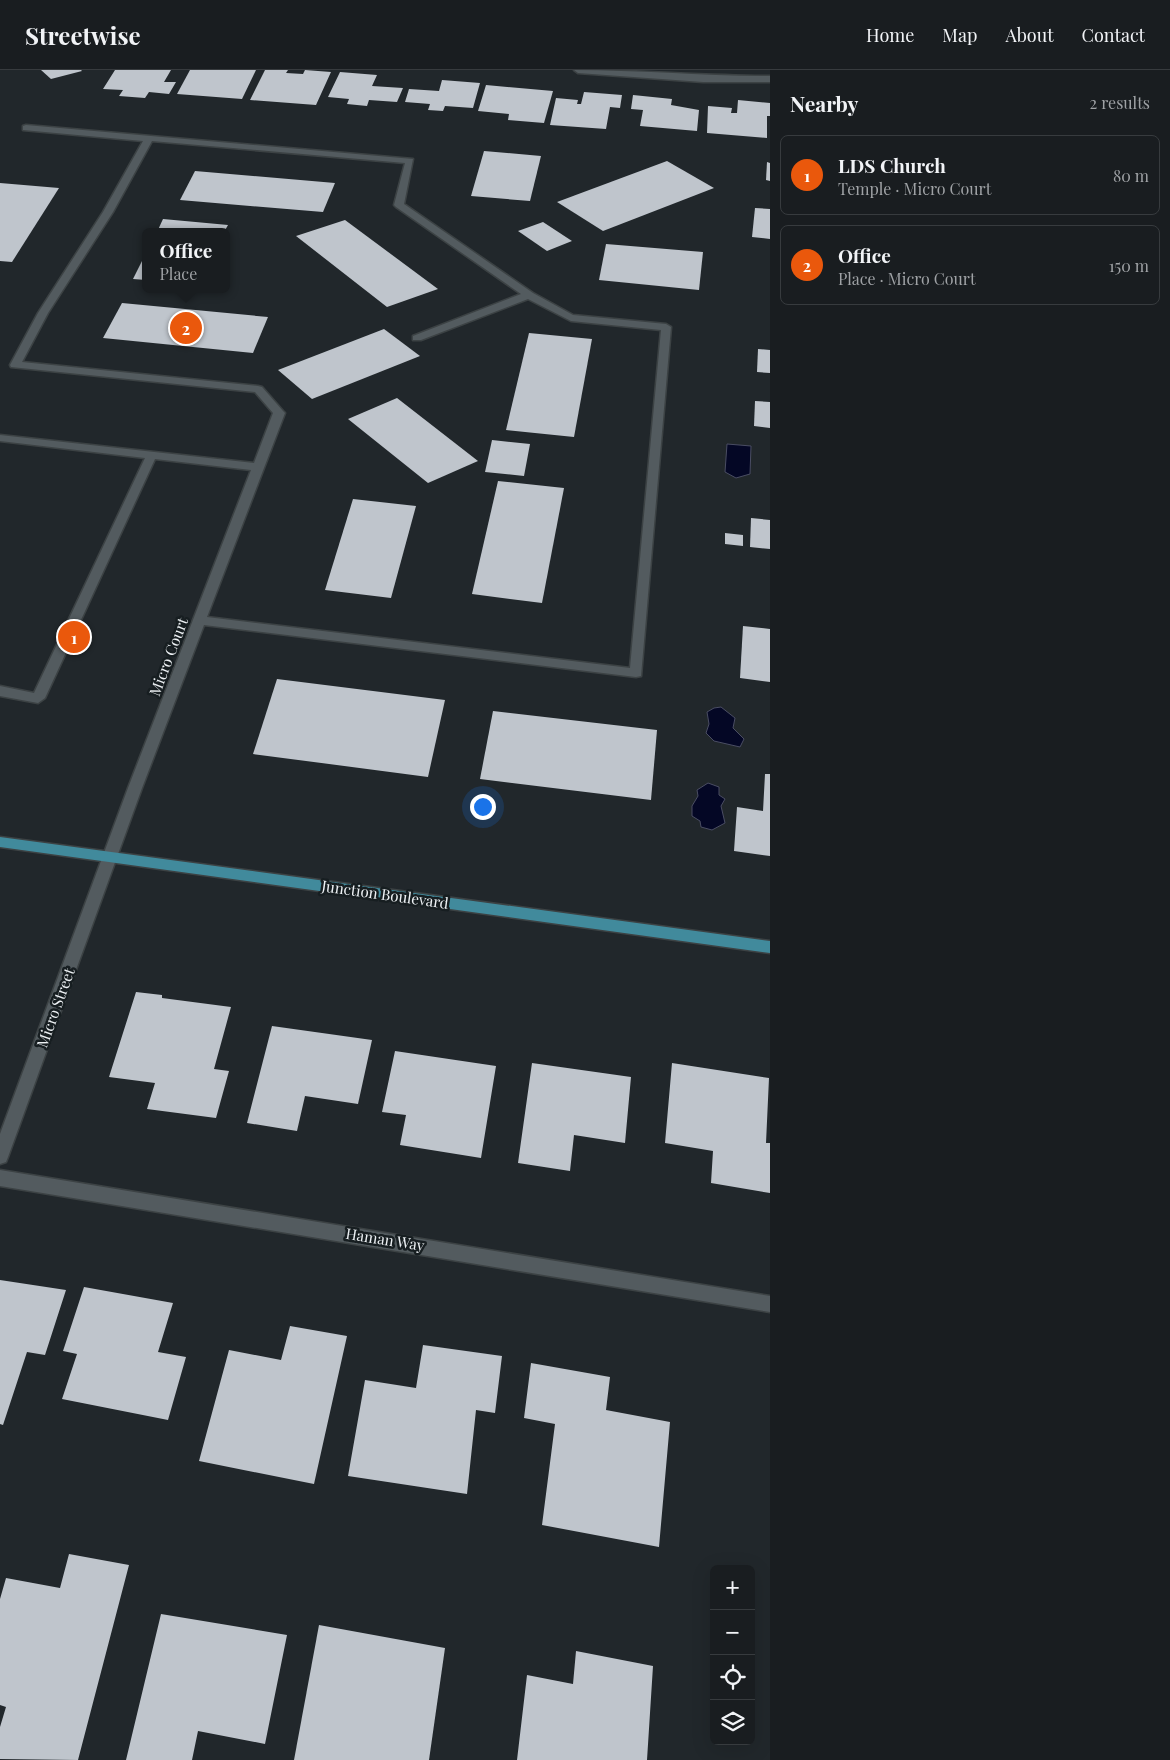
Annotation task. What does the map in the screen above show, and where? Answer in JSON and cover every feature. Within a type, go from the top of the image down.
[{"type":"main road","name":"Junction Boulevard","points":[[0,842],[770,948]]},
{"type":"street","points":[[578,70],[703,79],[770,79]]},
{"type":"street","points":[[26,128],[410,161],[398,205],[529,295],[570,318],[666,327],[636,673],[200,620]]},
{"type":"street","name":"Micro Court","points":[[110,858],[256,467],[279,413],[258,389],[15,365],[43,312],[108,212],[149,138]]},
{"type":"street","points":[[417,338],[529,295]]},
{"type":"street","points":[[0,438],[256,467]]},
{"type":"street","points":[[0,691],[38,698],[152,454]]},
{"type":"street","name":"Micro Street","points":[[0,1157],[110,858]]},
{"type":"street","name":"Haman Way","points":[[0,1178],[770,1304]]},
{"type":"water","points":[[727,444],[751,446],[750,474],[736,478],[725,472]]},
{"type":"water","points":[[721,707],[735,718],[733,728],[744,739],[740,747],[714,741],[706,733],[709,724],[707,712]]},
{"type":"water","points":[[708,783],[719,787],[719,795],[725,799],[721,806],[725,823],[712,830],[701,827],[700,821],[692,816],[692,806],[698,796],[697,790]]},
{"type":"building","points":[[41,70],[81,70],[82,71],[51,79]]},
{"type":"building","points":[[115,70],[171,70],[164,82],[176,82],[169,94],[149,92],[145,98],[119,96],[123,90],[103,89]]},
{"type":"building","points":[[190,70],[256,70],[242,99],[177,94]]},
{"type":"building","points":[[265,70],[288,70],[286,73],[303,74],[305,70],[331,72],[316,105],[250,100]]},
{"type":"building","points":[[340,72],[377,75],[372,86],[403,88],[397,102],[369,100],[367,106],[347,104],[349,99],[328,97]]},
{"type":"building","points":[[442,80],[480,83],[473,108],[445,106],[443,111],[428,110],[430,104],[405,102],[409,89],[439,91]]},
{"type":"building","points":[[486,85],[553,91],[544,123],[508,120],[509,114],[478,111]]},
{"type":"building","points":[[584,92],[622,95],[620,108],[610,107],[606,129],[550,125],[556,98],[578,100],[577,104],[581,104]]},
{"type":"building","points":[[633,95],[672,99],[671,105],[699,110],[697,131],[640,126],[643,110],[631,109]]},
{"type":"building","points":[[738,100],[770,103],[770,116],[767,116],[767,138],[707,133],[708,106],[732,108],[731,113],[737,113]]},
{"type":"building","points":[[484,151],[541,156],[530,201],[471,196]]},
{"type":"building","points":[[667,161],[714,188],[603,231],[557,202]]},
{"type":"building","points":[[767,162],[770,163],[770,181],[766,180]]},
{"type":"building","points":[[195,171],[335,183],[323,212],[180,200]]},
{"type":"building","points":[[0,183],[59,188],[12,262],[0,261]]},
{"type":"building","points":[[755,208],[770,209],[770,239],[752,237]]},
{"type":"building","points":[[163,219],[228,225],[226,228],[159,228]]},
{"type":"building","points":[[345,220],[438,289],[387,307],[296,236]]},
{"type":"building","points":[[543,222],[572,241],[547,251],[518,231]]},
{"type":"building","points":[[606,244],[703,252],[699,290],[599,280]]},
{"type":"building","points":[[142,261],[142,280],[133,279]]},
{"type":"building","points":[[122,303],[268,317],[253,353],[103,338]]},
{"type":"building","points":[[384,329],[420,356],[312,399],[278,370]]},
{"type":"building","points":[[529,333],[592,339],[574,437],[506,430]]},
{"type":"building","points":[[758,349],[770,350],[770,373],[757,372]]},
{"type":"building","points":[[397,398],[478,461],[428,483],[348,419]]},
{"type":"building","points":[[755,401],[770,402],[770,428],[754,426]]},
{"type":"building","points":[[492,440],[530,444],[524,476],[485,472]]},
{"type":"building","points":[[498,481],[564,488],[542,603],[472,594]]},
{"type":"building","points":[[353,499],[416,506],[391,598],[325,590]]},
{"type":"building","points":[[751,518],[770,520],[770,549],[750,547]]},
{"type":"building","points":[[725,533],[743,535],[743,546],[725,544]]},
{"type":"building","points":[[743,626],[770,629],[770,682],[740,678]]},
{"type":"building","points":[[277,679],[445,700],[428,777],[253,754]]},
{"type":"building","points":[[493,711],[657,730],[651,800],[480,779]]},
{"type":"building","points":[[765,774],[770,774],[770,856],[734,851],[737,807],[763,811]]},
{"type":"building","points":[[136,992],[162,995],[162,998],[231,1007],[214,1069],[229,1071],[216,1118],[147,1109],[155,1083],[109,1077]]},
{"type":"building","points":[[272,1026],[372,1040],[358,1104],[305,1096],[297,1131],[247,1123]]},
{"type":"building","points":[[395,1051],[496,1066],[481,1158],[400,1145],[406,1115],[382,1112]]},
{"type":"building","points":[[532,1063],[631,1077],[625,1143],[574,1135],[570,1171],[518,1163]]},
{"type":"building","points":[[672,1063],[769,1078],[766,1143],[770,1143],[770,1193],[711,1183],[713,1151],[665,1143]]},
{"type":"building","points":[[0,1280],[66,1290],[45,1355],[27,1352],[3,1425],[0,1424]]},
{"type":"building","points":[[84,1287],[173,1303],[158,1352],[186,1357],[168,1420],[62,1399],[77,1354],[63,1351]]},
{"type":"building","points":[[290,1326],[347,1336],[314,1484],[199,1461],[229,1350],[281,1360]]},
{"type":"building","points":[[423,1345],[502,1356],[495,1413],[476,1410],[467,1494],[348,1476],[365,1380],[416,1388]]},
{"type":"building","points":[[531,1363],[610,1377],[606,1410],[670,1422],[659,1547],[542,1525],[555,1424],[524,1418]]},
{"type":"building","points":[[69,1554],[129,1565],[78,1760],[0,1759],[0,1727],[6,1707],[0,1705],[0,1599],[6,1578],[60,1588]]},
{"type":"building","points":[[161,1614],[287,1635],[265,1744],[198,1731],[192,1760],[126,1760]]},
{"type":"building","points":[[319,1625],[445,1648],[429,1760],[294,1760]]},
{"type":"building","points":[[576,1651],[653,1666],[647,1760],[517,1760],[527,1675],[573,1684]]},
{"type":"place","name":"Office","points":[[186,328]]},
{"type":"place","name":"LDS Church","points":[[74,637]]}]
